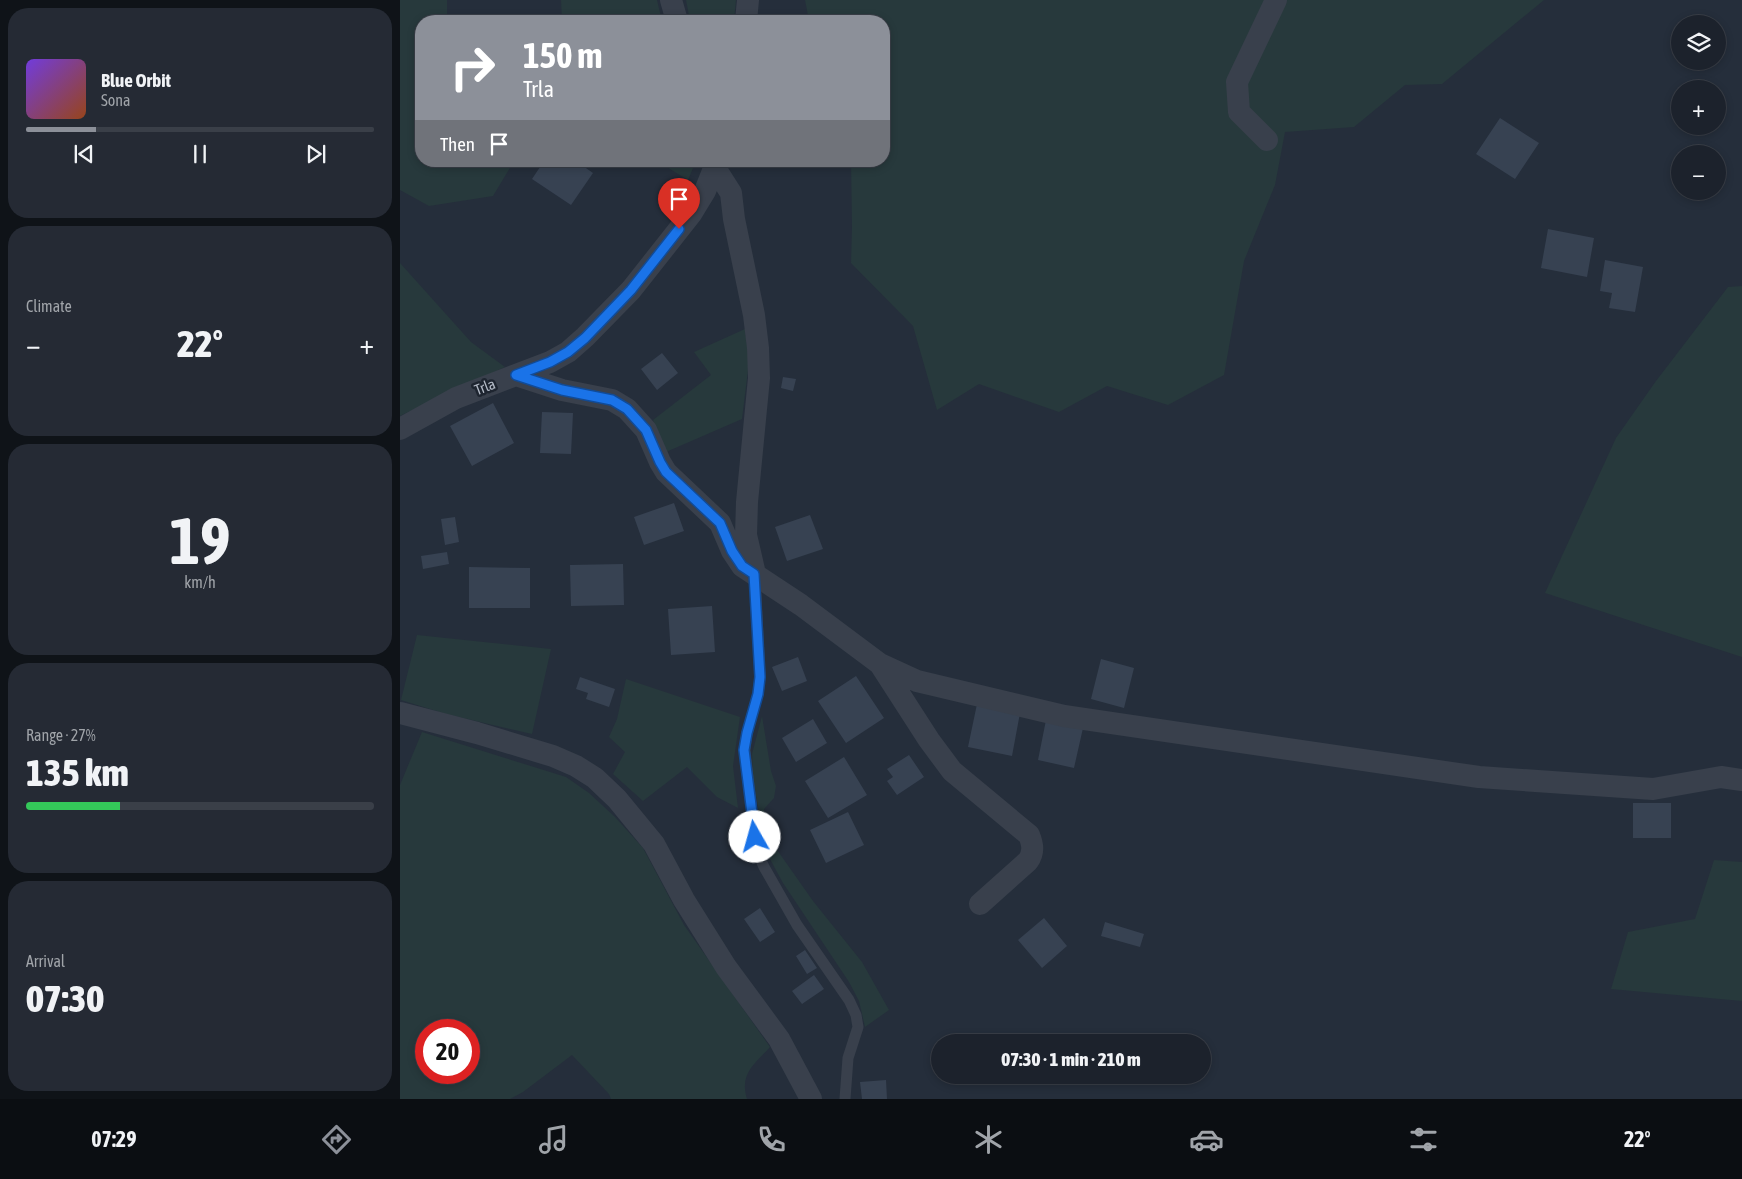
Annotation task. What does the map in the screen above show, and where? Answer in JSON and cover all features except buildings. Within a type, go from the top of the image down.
[{"type":"street","points":[[671,0],[675,15]]},
{"type":"street","points":[[747,15],[748,0]]},
{"type":"street","points":[[1267,140],[1239,112],[1237,82],[1276,0]]},
{"type":"street","name":"Trla","points":[[400,429],[456,398],[550,362],[568,352],[585,338],[631,290],[691,214],[705,191],[714,167]]},
{"type":"street","points":[[717,167],[731,194],[734,219],[754,315],[758,348],[759,378],[746,535],[754,574]]},
{"type":"street","points":[[516,375],[562,390],[612,400],[627,409],[646,430],[666,472],[720,523],[742,566],[802,605],[880,664],[918,681],[1064,716],[1478,777],[1653,789],[1721,777],[1742,780]]},
{"type":"street","points":[[880,664],[929,740],[952,771],[1029,835],[1033,845],[1032,854],[1028,862],[980,904]]},
{"type":"street","points":[[400,713],[477,733],[553,756],[576,766],[595,778],[617,799],[654,844],[684,900],[726,967],[779,1039],[812,1099]]},
{"type":"lane","points":[[754,574],[760,677],[758,694],[744,750],[756,849],[764,867],[797,924],[850,1000],[856,1016],[858,1027],[848,1058],[845,1099]]},
{"type":"shaded area","points":[[400,0],[447,0],[447,15],[415,15],[415,167],[510,167],[493,196],[429,206],[400,190]]},
{"type":"shaded area","points":[[561,0],[657,0],[661,15],[562,15]]},
{"type":"shaded area","points":[[686,0],[736,0],[735,15],[689,15]]},
{"type":"shaded area","points":[[805,0],[1544,0],[1442,84],[1405,85],[1354,127],[1285,132],[1275,185],[1244,261],[1224,375],[1168,405],[1107,386],[1059,412],[979,384],[937,410],[913,326],[851,263],[851,167],[890,167],[890,15],[808,15]]},
{"type":"shaded area","points":[[667,167],[693,167],[688,180]]},
{"type":"shaded area","points":[[400,263],[471,342],[505,367],[400,416]]},
{"type":"shaded area","points":[[1742,286],[1742,657],[1545,593],[1616,438],[1656,381],[1728,287]]},
{"type":"shaded area","points":[[745,329],[749,362],[742,419],[666,452],[653,420],[711,375],[694,352]]},
{"type":"shaded area","points":[[417,635],[551,649],[532,734],[446,714],[401,700]]},
{"type":"shaded area","points":[[626,679],[740,717],[733,766],[738,808],[717,797],[687,767],[643,801],[613,774],[625,752],[609,737],[617,719]]},
{"type":"shaded area","points":[[762,716],[771,771],[776,786],[774,798],[764,809],[768,837],[813,901],[862,962],[889,1010],[865,1027],[859,1001],[849,982],[783,883],[765,850],[753,777],[752,754]]},
{"type":"shaded area","points":[[422,732],[566,777],[589,793],[615,817],[643,848],[684,925],[770,1047],[754,1064],[747,1076],[745,1090],[747,1099],[611,1099],[609,1094],[572,1055],[523,1092],[510,1099],[400,1099],[400,785]]},
{"type":"shaded area","points":[[1714,860],[1742,862],[1742,1001],[1611,989],[1628,932],[1695,919]]},
{"type":"route","points":[[679,229],[631,290],[585,338],[568,352],[550,362],[516,375],[562,390],[600,396],[612,400],[627,409],[646,430],[666,472],[720,523],[732,551],[742,566],[754,574],[760,677],[758,694],[744,750],[755,837]]}]
